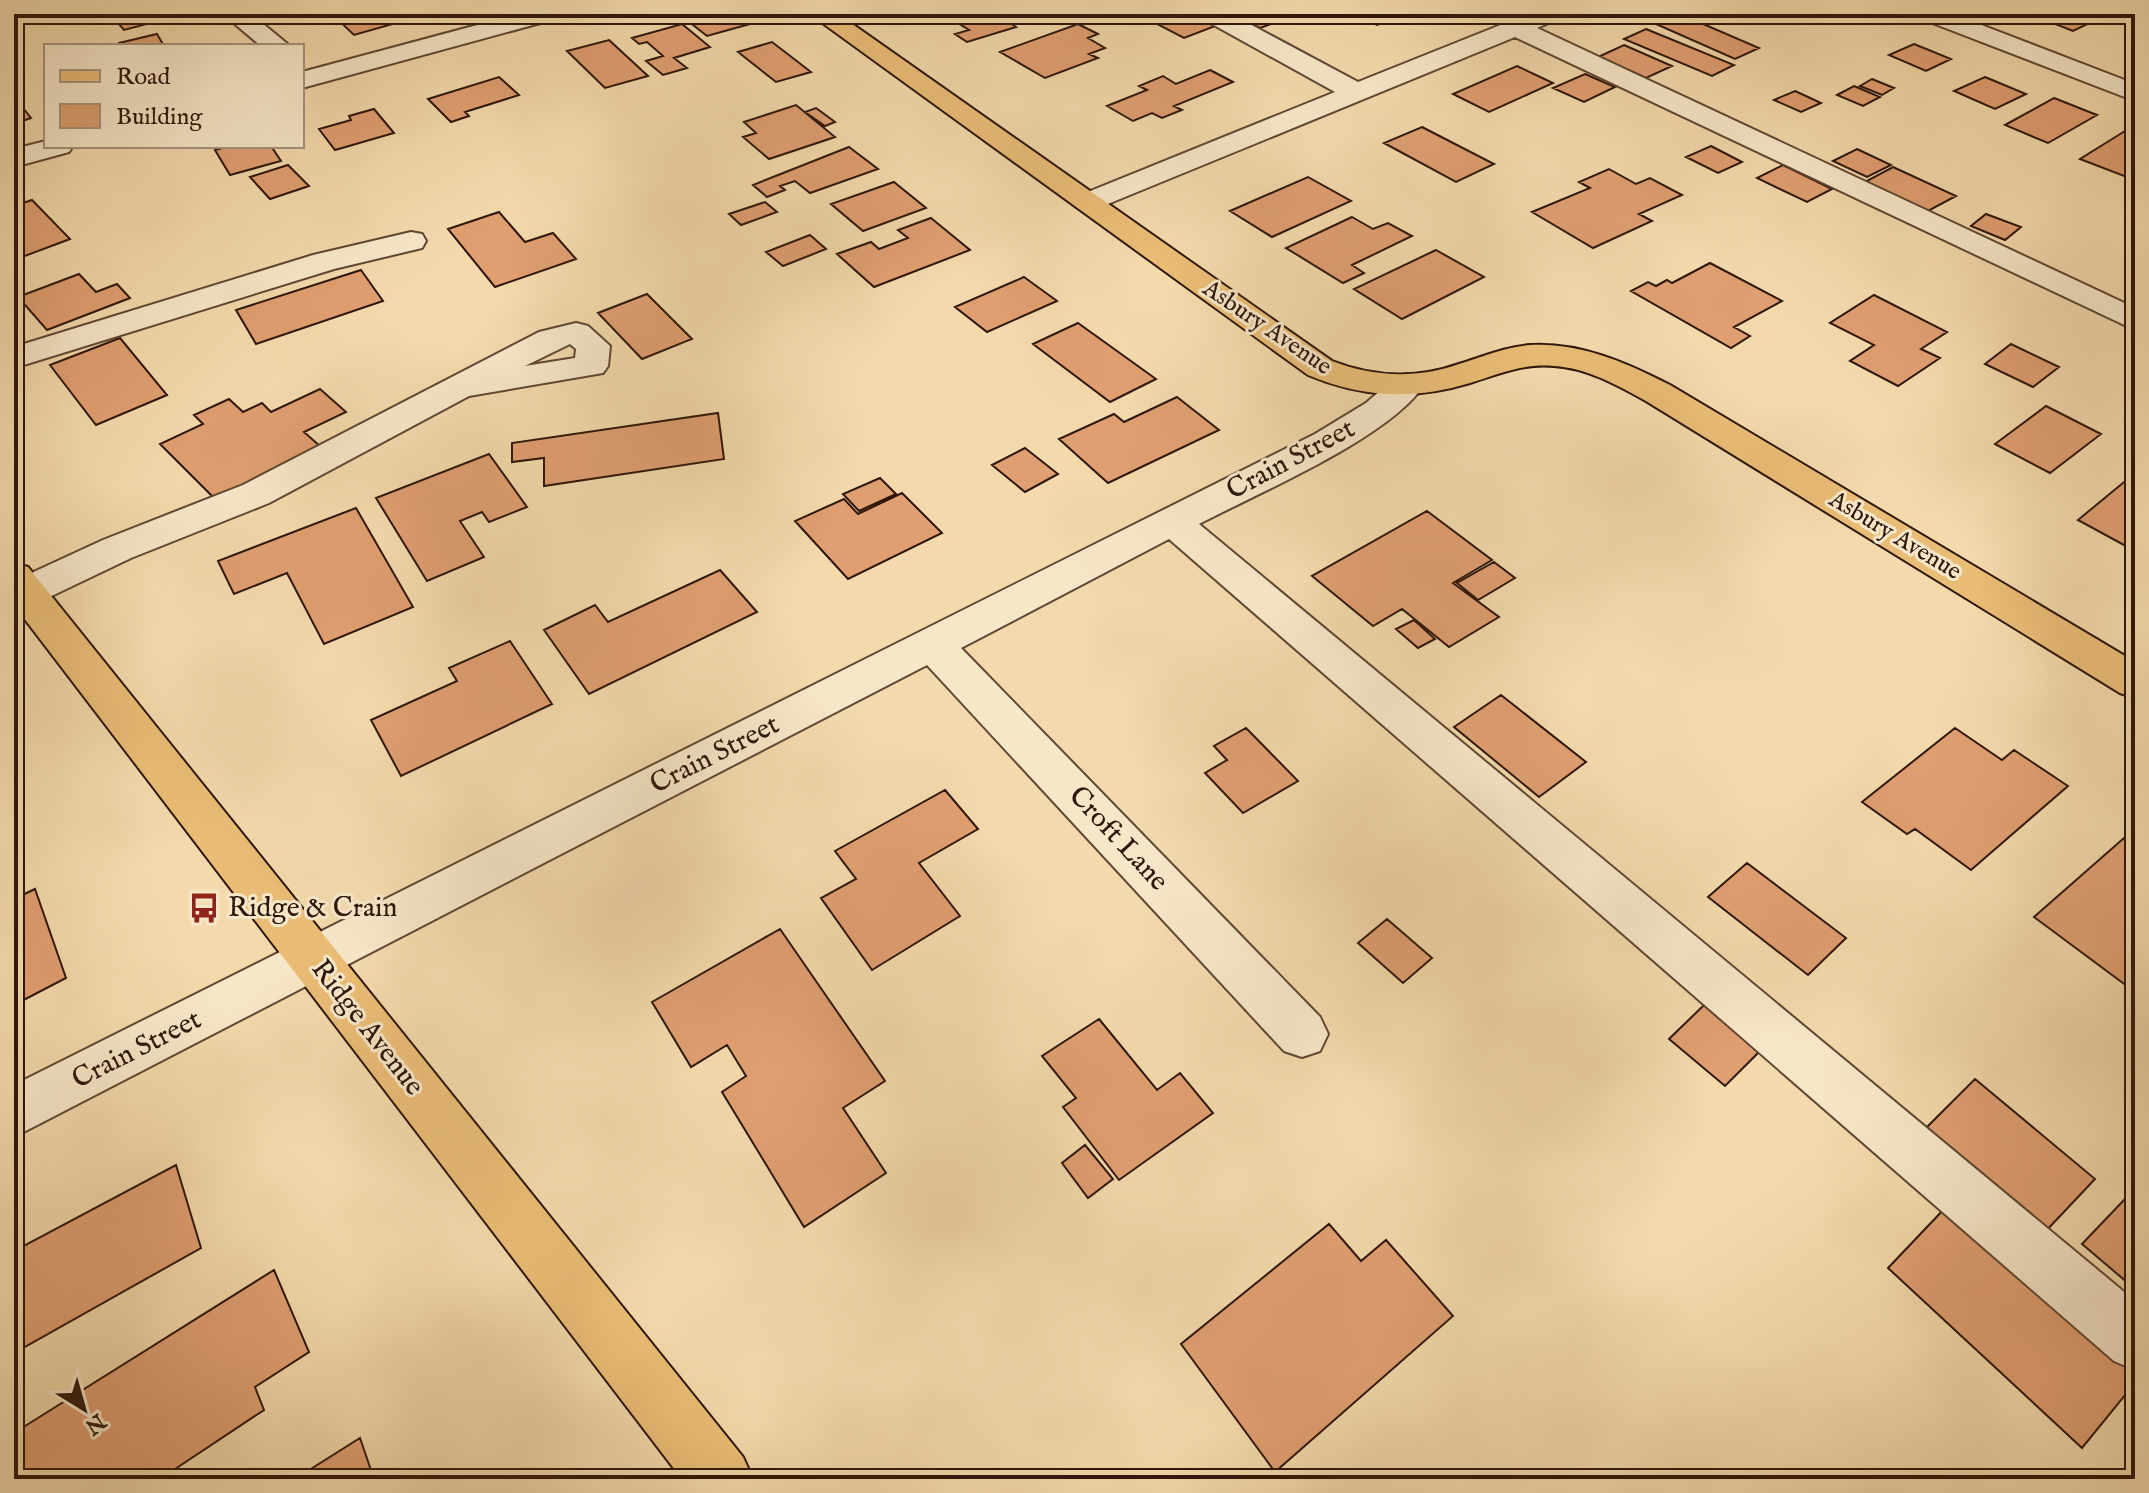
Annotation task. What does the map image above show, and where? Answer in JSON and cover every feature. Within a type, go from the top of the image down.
[{"type":"main road","name":"Asbury Avenue","points":[[822,14],[1320,368],[1360,383],[1407,385],[1448,378],[1532,354],[1567,357],[1601,366],[1658,393],[2135,682]]},
{"type":"main road","name":"Ridge Avenue","points":[[20,584],[721,1479]]},
{"type":"street","points":[[235,14],[274,44]]},
{"type":"street","points":[[307,74],[546,14]]},
{"type":"street","points":[[1212,14],[1358,93]]},
{"type":"street","points":[[1088,202],[1550,14]]},
{"type":"street","points":[[1931,14],[2135,93]]},
{"type":"street","points":[[1517,28],[2135,320]]},
{"type":"street","points":[[14,158],[52,148]]},
{"type":"street","points":[[14,358],[324,262],[411,241]]},
{"type":"street","name":"Crain Street","points":[[14,1112],[1336,437],[1378,411],[1407,385]]},
{"type":"street","points":[[20,584],[256,494],[459,387]]},
{"type":"street","points":[[1173,522],[2135,1340]]},
{"type":"street","name":"Croft Lane","points":[[933,645],[1302,1034]]},
{"type":"building","points":[[110,14],[167,14],[170,18],[124,30]]},
{"type":"building","points":[[332,14],[395,14],[403,21],[354,35]]},
{"type":"building","points":[[679,14],[762,14],[768,19],[707,36]]},
{"type":"building","points":[[973,14],[1011,14],[1001,17],[1016,27],[967,42],[955,34],[969,30],[953,20]]},
{"type":"building","points":[[1184,14],[1196,14],[1218,25],[1184,38],[1157,24]]},
{"type":"building","points":[[1245,14],[1279,14],[1288,18],[1260,28],[1237,17]]},
{"type":"building","points":[[1430,14],[1405,24],[1394,19],[1377,25],[1359,16]]},
{"type":"building","points":[[1680,14],[1759,48],[1735,59],[1656,24]]},
{"type":"building","points":[[2053,14],[2079,14],[2096,20],[2073,31],[2042,19]]},
{"type":"building","points":[[682,24],[710,47],[674,58],[687,68],[663,75],[646,61],[663,56],[647,42],[639,44],[632,38]]},
{"type":"building","points":[[1078,24],[1098,34],[1088,38],[1105,48],[1089,54],[1098,58],[1045,78],[1000,52]]},
{"type":"building","points":[[1646,29],[1734,65],[1712,76],[1624,39]]},
{"type":"building","points":[[157,34],[163,44],[119,44]]},
{"type":"building","points":[[609,40],[648,76],[605,88],[567,51]]},
{"type":"building","points":[[772,42],[811,72],[776,82],[738,52]]},
{"type":"building","points":[[1914,44],[1951,59],[1926,71],[1889,55]]},
{"type":"building","points":[[1624,45],[1672,66],[1646,78],[1598,57]]},
{"type":"building","points":[[1517,66],[1553,83],[1489,112],[1453,94]]},
{"type":"building","points":[[1210,70],[1233,82],[1174,106],[1182,110],[1162,118],[1152,113],[1133,121],[1107,106],[1147,90],[1139,86],[1163,76],[1176,84]]},
{"type":"building","points":[[1585,74],[1615,87],[1584,102],[1553,88]]},
{"type":"building","points":[[499,77],[519,95],[465,112],[469,116],[451,122],[428,99]]},
{"type":"building","points":[[1985,77],[2026,94],[1995,109],[1954,91]]},
{"type":"building","points":[[1872,79],[1894,88],[1882,95],[1860,86]]},
{"type":"building","points":[[1854,86],[1880,97],[1863,106],[1837,95]]},
{"type":"building","points":[[1795,91],[1821,103],[1801,112],[1774,100]]},
{"type":"building","points":[[15,98],[31,118],[14,124]]},
{"type":"building","points":[[2054,98],[2097,115],[2048,143],[2005,125]]},
{"type":"building","points":[[796,105],[835,137],[769,159],[743,137],[756,133],[744,122]]},
{"type":"building","points":[[816,108],[835,122],[825,126],[805,112]]},
{"type":"building","points":[[374,109],[394,133],[335,150],[319,129],[351,120],[349,116]]},
{"type":"building","points":[[1422,127],[1494,164],[1456,182],[1384,143]]},
{"type":"building","points":[[2125,131],[2135,135],[2135,169],[2124,176],[2080,159]]},
{"type":"building","points":[[1711,146],[1742,162],[1718,173],[1686,157]]},
{"type":"building","points":[[849,147],[878,169],[810,193],[795,181],[780,186],[785,190],[767,197],[753,185]]},
{"type":"building","points":[[272,148],[281,161],[230,175],[215,150]]},
{"type":"building","points":[[1857,149],[1891,165],[1867,177],[1833,161]]},
{"type":"building","points":[[288,165],[309,186],[270,199],[250,177]]},
{"type":"building","points":[[1783,165],[1832,189],[1807,202],[1757,178]]},
{"type":"building","points":[[1893,167],[1956,196],[1928,211],[1865,182]]},
{"type":"building","points":[[1609,169],[1636,184],[1650,178],[1682,195],[1639,214],[1652,221],[1593,248],[1532,212],[1590,188],[1579,182]]},
{"type":"building","points":[[1308,177],[1351,201],[1272,237],[1230,211]]},
{"type":"building","points":[[894,182],[926,208],[863,231],[831,204]]},
{"type":"building","points":[[32,200],[70,239],[14,260],[14,206]]},
{"type":"building","points":[[765,202],[777,212],[741,225],[729,214]]},
{"type":"building","points":[[499,212],[525,242],[553,233],[576,259],[495,287],[448,229]]},
{"type":"building","points":[[1986,214],[2021,227],[2005,240],[1971,226]]},
{"type":"building","points":[[1352,217],[1373,229],[1388,223],[1412,236],[1352,265],[1364,273],[1343,283],[1286,248]]},
{"type":"building","points":[[931,218],[970,250],[874,287],[837,254],[871,242],[879,249],[908,238],[898,230]]},
{"type":"building","points":[[810,235],[826,249],[783,266],[766,252]]},
{"type":"building","points":[[1436,250],[1484,277],[1402,319],[1354,289]]},
{"type":"building","points":[[1710,263],[1782,301],[1734,327],[1750,336],[1731,348],[1631,291],[1648,282],[1656,286],[1667,280],[1672,283]]},
{"type":"building","points":[[361,270],[383,301],[256,344],[236,310]]},
{"type":"building","points":[[79,274],[96,292],[117,284],[130,298],[47,330],[18,297]]},
{"type":"building","points":[[1024,277],[1057,301],[987,332],[955,307]]},
{"type":"building","points":[[647,294],[692,339],[642,359],[598,313]]},
{"type":"building","points":[[1874,295],[1947,332],[1921,349],[1940,358],[1898,386],[1850,361],[1874,345],[1830,323]]},
{"type":"building","points":[[1078,323],[1156,379],[1110,402],[1033,344]]},
{"type":"building","points":[[120,338],[167,395],[96,425],[50,365]]},
{"type":"building","points":[[2011,344],[2059,367],[2033,387],[1985,364]]},
{"type":"building","points":[[320,389],[346,412],[304,432],[321,447],[215,499],[160,444],[203,424],[194,415],[229,399],[243,412],[262,403],[271,412]]},
{"type":"building","points":[[1177,397],[1219,430],[1108,483],[1059,439],[1114,414],[1124,422]]},
{"type":"building","points":[[2046,406],[2101,434],[2050,473],[1995,444]]},
{"type":"building","points":[[718,413],[724,459],[544,486],[544,458],[512,462],[512,443]]},
{"type":"building","points":[[1025,448],[1058,474],[1025,492],[992,465]]},
{"type":"building","points":[[489,454],[527,507],[489,522],[482,512],[460,521],[484,557],[427,581],[376,498]]},
{"type":"building","points":[[2135,473],[2135,551],[2078,520]]},
{"type":"building","points":[[880,478],[896,494],[859,511],[843,494]]},
{"type":"building","points":[[902,493],[942,533],[848,579],[795,521],[844,499],[858,514]]},
{"type":"building","points":[[356,508],[413,607],[324,644],[287,573],[234,594],[218,561]]},
{"type":"building","points":[[1427,511],[1492,560],[1453,583],[1499,617],[1449,647],[1402,609],[1373,626],[1312,576]]},
{"type":"building","points":[[1494,562],[1515,578],[1478,600],[1457,583]]},
{"type":"building","points":[[720,570],[757,612],[589,694],[544,630],[595,605],[608,622]]},
{"type":"building","points":[[1414,620],[1435,639],[1418,648],[1396,629]]},
{"type":"building","points":[[510,641],[552,704],[401,776],[371,720],[457,681],[449,668]]},
{"type":"building","points":[[1501,695],[1586,762],[1539,797],[1454,727]]},
{"type":"building","points":[[1246,728],[1298,781],[1243,813],[1205,773],[1227,760],[1214,746]]},
{"type":"building","points":[[1955,728],[2002,760],[2014,750],[2068,786],[1971,870],[1915,829],[1907,834],[1862,802]]},
{"type":"building","points":[[945,790],[978,829],[919,863],[960,916],[872,970],[821,898],[856,879],[835,851]]},
{"type":"building","points":[[2124,838],[2135,846],[2135,992],[2034,917]]},
{"type":"building","points":[[1747,863],[1846,938],[1808,975],[1708,897]]},
{"type":"building","points":[[35,889],[66,978],[14,1005],[14,899]]},
{"type":"building","points":[[1387,919],[1432,958],[1403,983],[1358,943]]},
{"type":"building","points":[[780,929],[885,1081],[843,1108],[886,1173],[804,1227],[722,1092],[746,1076],[727,1045],[691,1067],[652,1002]]},
{"type":"building","points":[[1704,1005],[1760,1051],[1725,1086],[1669,1039]]},
{"type":"building","points":[[1099,1019],[1157,1090],[1180,1073],[1213,1113],[1119,1180],[1063,1107],[1076,1098],[1042,1056]]},
{"type":"building","points":[[1975,1079],[2095,1179],[2044,1233],[1924,1130]]},
{"type":"building","points":[[1085,1145],[1113,1179],[1088,1198],[1062,1163]]},
{"type":"building","points":[[176,1165],[201,1248],[14,1353],[14,1251]]},
{"type":"building","points":[[2124,1200],[2135,1210],[2135,1289],[2082,1244]]},
{"type":"building","points":[[1947,1206],[2135,1370],[2135,1383],[2082,1448],[1888,1268]]},
{"type":"building","points":[[1329,1224],[1361,1261],[1386,1240],[1453,1316],[1275,1472],[1181,1344]]},
{"type":"building","points":[[274,1270],[309,1352],[255,1387],[264,1410],[160,1479],[14,1479],[14,1433]]},
{"type":"building","points":[[360,1438],[374,1479],[295,1479]]},
{"type":"place","name":"Ridge & Crain","points":[[204,908]]}]
